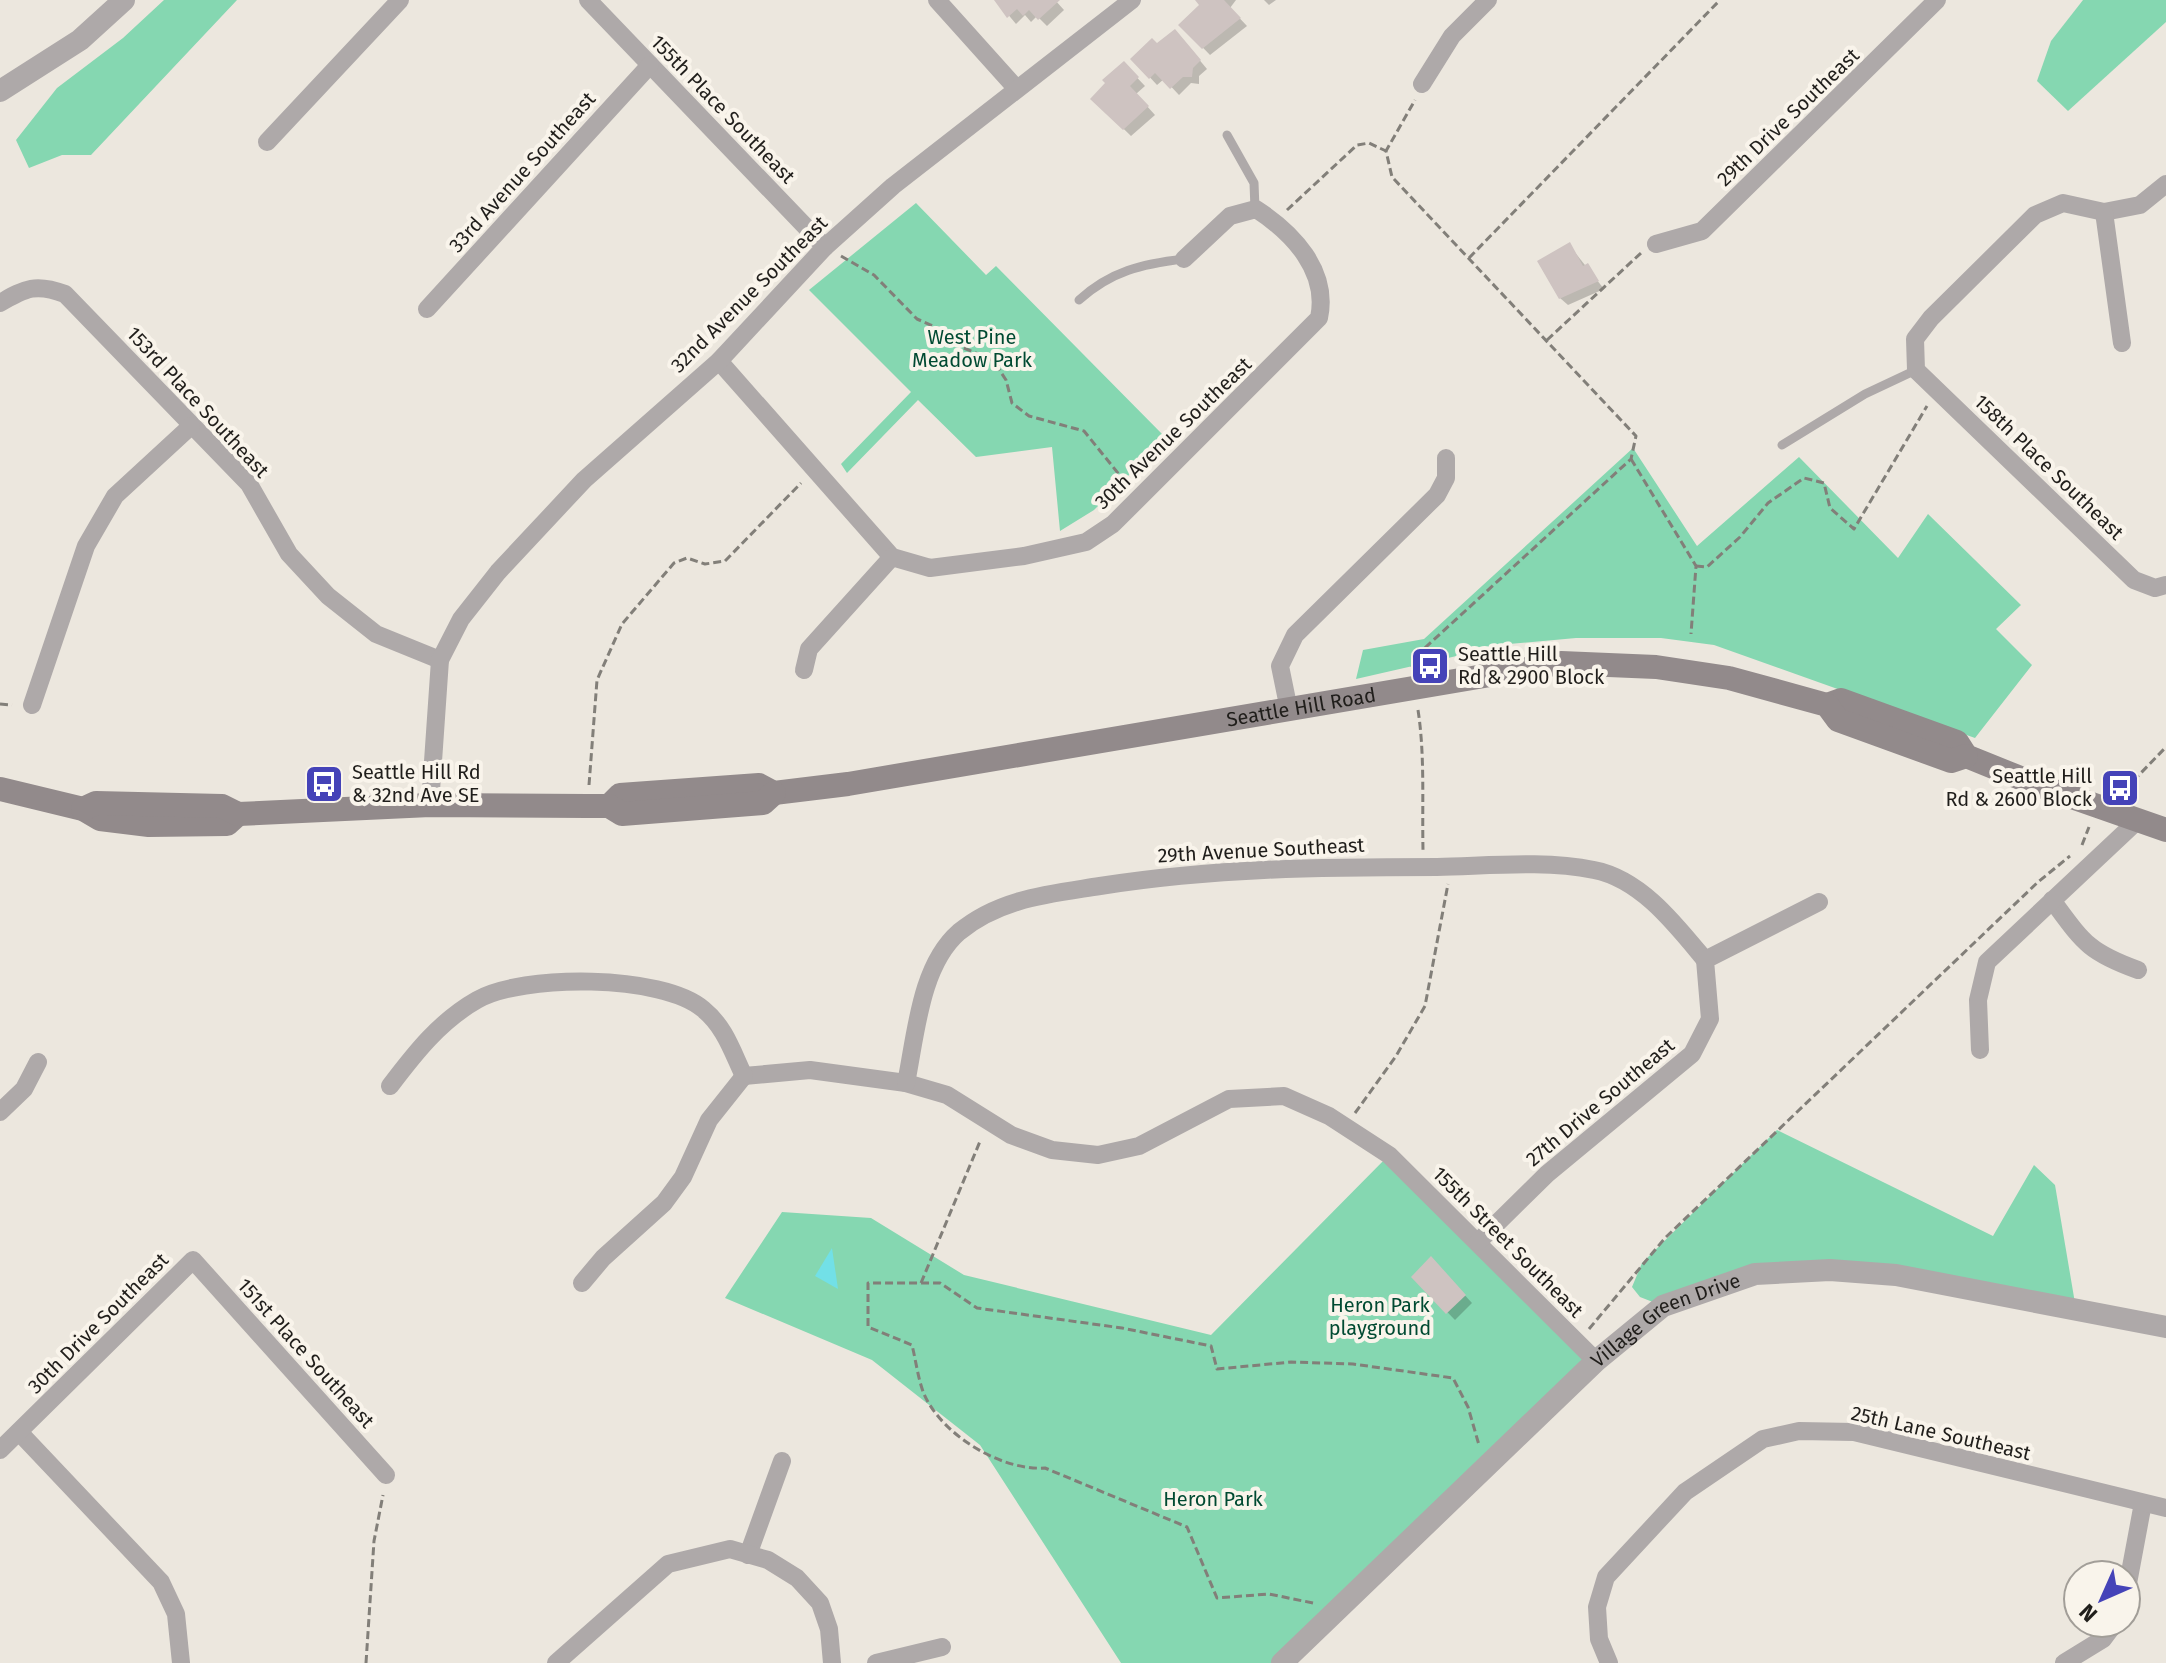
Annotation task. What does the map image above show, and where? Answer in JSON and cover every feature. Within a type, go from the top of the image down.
[{"type":"main road","name":"Seattle Hill Road","points":[[0,789],[83,809],[100,819],[149,825],[227,824],[238,814],[430,805],[609,806],[622,814],[763,803],[774,793],[848,784],[1561,663],[1656,667],[1729,678],[1827,705],[1838,720],[1951,761],[1966,756],[2136,822],[2166,830]]},
{"type":"street","points":[[0,91],[80,40],[124,0]]},
{"type":"street","points":[[267,142],[400,0]]},
{"type":"street","name":"155th Place Southeast","points":[[588,0],[825,247]]},
{"type":"street","points":[[937,0],[1016,88]]},
{"type":"street","name":"32nd Avenue Southeast","points":[[430,805],[440,660],[461,619],[498,572],[584,480],[719,361],[825,247],[893,186],[1132,0]]},
{"type":"street","points":[[1422,84],[1452,36],[1488,0]]},
{"type":"street","name":"29th Drive Southeast","points":[[1656,244],[1702,231],[1937,0]]},
{"type":"street","name":"33rd Avenue Southeast","points":[[427,309],[650,65]]},
{"type":"street","points":[[1916,370],[1915,339],[1931,318],[2035,215],[2063,203],[2104,212],[2140,205],[2166,184]]},
{"type":"street","points":[[1184,259],[1230,216],[1255,209],[1277,222]]},
{"type":"street","points":[[2104,212],[2122,343]]},
{"type":"street","name":"30th Avenue Southeast","points":[[892,557],[930,568],[1024,556],[1086,542],[1113,524],[1319,318],[1323,298],[1316,273],[1287,229],[1277,222]]},
{"type":"street","name":"153rd Place Southeast","points":[[0,303],[22,290],[45,286],[65,294],[249,484],[289,554],[328,596],[376,634],[440,660]]},
{"type":"street","points":[[719,361],[892,557],[809,649],[804,670]]},
{"type":"street","name":"158th Place Southeast","points":[[1916,370],[2134,580],[2161,586]]},
{"type":"street","points":[[32,705],[86,546],[115,496],[191,426]]},
{"type":"street","points":[[1289,710],[1280,666],[1295,635],[1437,495],[1446,478],[1446,458]]},
{"type":"street","points":[[1980,1050],[1978,1000],[1987,962],[2136,822]]},
{"type":"street","name":"29th Avenue Southeast","points":[[906,1083],[935,964],[958,934],[994,909],[1030,897],[1188,872],[1423,867],[1597,870],[1640,892],[1673,922],[1705,960]]},
{"type":"street","points":[[2052,900],[2082,940],[2103,957],[2138,970]]},
{"type":"street","points":[[1705,960],[1819,902]]},
{"type":"street","name":"27th Drive Southeast","points":[[1478,1242],[1547,1174],[1692,1054],[1710,1019],[1705,960]]},
{"type":"street","points":[[390,1086],[443,1022],[479,998],[507,989],[593,982],[638,983],[676,993],[700,1006],[722,1026],[744,1076],[709,1120],[683,1177],[664,1203],[603,1258],[582,1283]]},
{"type":"street","points":[[0,1112],[24,1089],[38,1062]]},
{"type":"street","name":"155th Street Southeast","points":[[744,1076],[810,1070],[906,1083],[947,1095],[1011,1135],[1052,1150],[1098,1155],[1139,1146],[1229,1099],[1284,1096],[1346,1126],[1389,1155],[1596,1361]]},
{"type":"street","name":"30th Drive Southeast","points":[[0,1450],[193,1260]]},
{"type":"street","name":"151st Place Southeast","points":[[193,1260],[386,1475]]},
{"type":"street","name":"Village Green Drive","points":[[1282,1663],[1596,1361],[1663,1306],[1755,1274],[1830,1270],[1896,1275],[2166,1327]]},
{"type":"street","name":"25th Lane Southeast","points":[[1609,1663],[1599,1639],[1597,1607],[1606,1577],[1685,1492],[1763,1439],[1799,1431],[1854,1432],[2166,1508]]},
{"type":"street","points":[[19,1432],[161,1582],[176,1614],[181,1663]]},
{"type":"street","points":[[748,1555],[782,1461]]},
{"type":"street","points":[[2133,1559],[2143,1503]]},
{"type":"street","points":[[556,1663],[668,1564],[730,1549],[768,1560],[797,1578],[820,1603],[829,1629],[832,1663]]},
{"type":"street","points":[[2064,1663],[2103,1639]]},
{"type":"street","points":[[876,1663],[942,1647]]},
{"type":"lane","points":[[1227,135],[1254,183],[1255,209]]},
{"type":"lane","points":[[1079,300],[1101,280],[1129,267],[1184,259]]},
{"type":"lane","points":[[1782,445],[1865,394],[1916,370]]},
{"type":"path","points":[[1469,258],[1720,0]]},
{"type":"path","points":[[1410,671],[1415,657],[1631,459],[1636,436],[1392,177],[1386,151],[1422,84]]},
{"type":"path","points":[[1277,222],[1296,199],[1357,145],[1369,143],[1386,151]]},
{"type":"path","points":[[1547,340],[1631,259],[1656,244]]},
{"type":"path","points":[[825,247],[874,275],[917,319],[947,332],[959,346],[993,360],[1006,380],[1012,403],[1029,416],[1084,431],[1139,498]]},
{"type":"path","points":[[1696,566],[1707,567],[1717,559],[1768,503],[1804,478],[1824,483],[1830,508],[1854,529],[1937,389]]},
{"type":"path","points":[[1631,459],[1696,566],[1691,634]]},
{"type":"path","points":[[589,785],[597,680],[622,624],[674,563],[687,558],[705,564],[725,561],[815,469]]},
{"type":"path","points":[[1418,710],[1423,739],[1420,790],[1423,867]]},
{"type":"path","points":[[2128,792],[2136,778],[2166,747]]},
{"type":"path","points":[[1596,1361],[1589,1326],[1657,1246],[2038,882],[2078,850],[2087,838],[2090,823]]},
{"type":"path","points":[[1346,1126],[1396,1056],[1425,1006],[1450,867]]},
{"type":"path","points":[[921,1283],[989,1120]]},
{"type":"path","points":[[1341,1608],[1269,1594],[1217,1598],[1187,1527],[1045,1468],[1023,1470],[955,1435],[925,1395],[912,1345],[868,1327],[868,1283],[940,1283],[977,1308],[1122,1328],[1211,1346],[1217,1369],[1291,1362],[1353,1364],[1453,1378],[1468,1407],[1482,1453]]},
{"type":"path","points":[[366,1663],[374,1541],[386,1475]]},
{"type":"green space","points":[[164,0],[237,0],[91,155],[62,155],[29,168],[16,140],[57,88],[123,38]]},
{"type":"green space","points":[[2083,0],[2166,0],[2166,22],[2068,111],[2037,81],[2051,41]]},
{"type":"green space","name":"West Pine Meadow Park","points":[[916,203],[986,275],[996,266],[1166,438],[1094,510],[1060,531],[1052,447],[976,457],[918,400],[847,473],[841,464],[911,392],[809,290]]},
{"type":"green space","points":[[1633,448],[1697,546],[1799,457],[1898,558],[1928,514],[2021,605],[1996,629],[2032,665],[1975,738],[1714,645],[1661,638],[1576,638],[1509,644],[1356,679],[1363,650],[1424,639]]},
{"type":"green space","points":[[1777,1130],[1993,1236],[2034,1165],[2055,1185],[2076,1309],[1896,1275],[1755,1274],[1663,1306],[1640,1297],[1632,1287],[1642,1263]]},
{"type":"green space","name":"Heron Park","points":[[1389,1155],[1596,1361],[1282,1663],[1121,1663],[980,1445],[872,1360],[725,1298],[782,1212],[871,1218],[964,1275],[1211,1335]]},
{"type":"water","points":[[832,1248],[838,1289],[815,1276]]},
{"type":"building","points":[[994,0],[1060,0],[1038,20],[1029,10],[1023,16],[1017,9],[1007,18]]},
{"type":"building","points":[[1195,0],[1224,0],[1241,18],[1202,49],[1178,25],[1199,5]]},
{"type":"building","points":[[1175,29],[1201,60],[1193,68],[1192,77],[1183,77],[1170,89],[1155,73],[1149,79],[1130,59],[1152,38],[1157,43]]},
{"type":"building","points":[[1124,61],[1139,77],[1130,86],[1149,106],[1123,130],[1090,99],[1105,83],[1102,80]]},
{"type":"building","points":[[1570,242],[1583,266],[1588,263],[1599,281],[1559,299],[1537,261]]},
{"type":"building","points":[[1431,1256],[1466,1295],[1446,1314],[1411,1277]]},
{"type":"place","name":"Seattle Hill Rd & 2900 Block","points":[[1430,666]]},
{"type":"place","name":"Seattle Hill Rd & 32nd Ave SE","points":[[324,784]]},
{"type":"place","name":"Seattle Hill Rd & 2600 Block","points":[[2120,788]]},
{"type":"park label","name":"Heron Park playground","points":[[1380,1316]]}]
